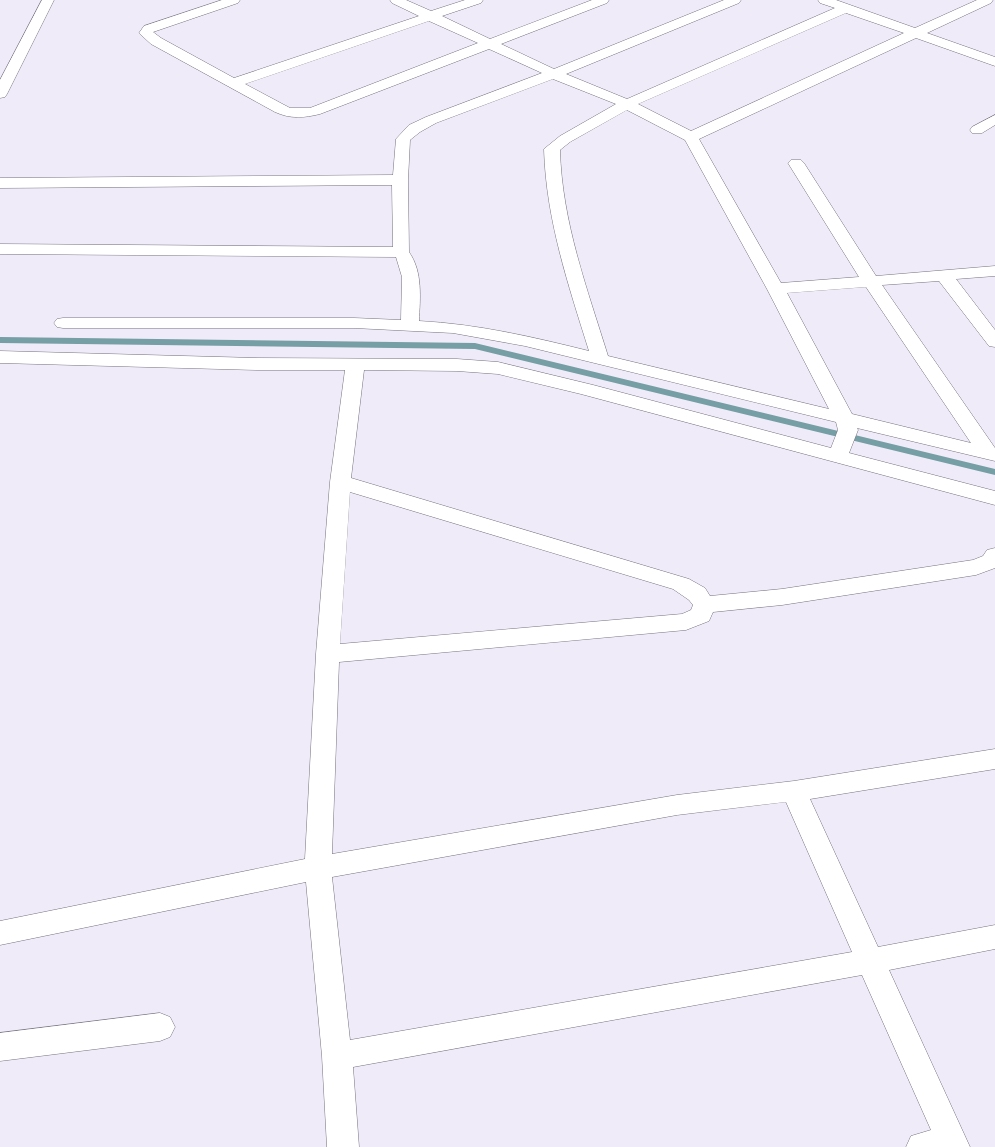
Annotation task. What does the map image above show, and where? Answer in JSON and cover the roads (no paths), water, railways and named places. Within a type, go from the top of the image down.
[{"type":"street","points":[[0,94],[48,0]]},
{"type":"street","points":[[234,0],[149,29],[146,33],[156,42],[290,114],[315,111],[487,43],[603,0]]},
{"type":"street","points":[[396,0],[554,74],[627,104],[690,137],[776,289],[844,436]]},
{"type":"street","points":[[234,83],[477,0]]},
{"type":"street","points":[[410,325],[410,278],[407,259],[401,252],[400,180],[403,139],[406,134],[415,127],[554,74],[735,0]]},
{"type":"street","points":[[824,0],[995,62]]},
{"type":"street","points":[[690,137],[916,34],[986,0]]},
{"type":"street","points":[[600,358],[561,227],[552,167],[552,149],[565,139],[627,104],[846,8]]},
{"type":"street","points":[[977,130],[995,119]]},
{"type":"street","points":[[796,162],[870,280],[992,455]]},
{"type":"street","points":[[0,183],[400,180]]},
{"type":"street","points":[[0,249],[401,252]]},
{"type":"street","points":[[776,289],[870,280],[995,271]]},
{"type":"street","points":[[944,275],[995,342]]},
{"type":"street","points":[[63,323],[354,323],[453,328],[586,389],[844,436],[992,455]]},
{"type":"street","points":[[0,357],[355,366],[457,364],[506,353],[600,358],[844,436],[995,498]]},
{"type":"street","points":[[343,1147],[337,1056],[318,868],[328,654],[340,482],[355,366]]},
{"type":"street","points":[[328,654],[686,622],[701,615],[704,605],[697,594],[681,584],[340,482]]},
{"type":"street","points":[[704,605],[782,597],[976,567],[991,561],[995,556]]},
{"type":"street","points":[[0,933],[318,868],[677,805],[794,791],[995,759]]},
{"type":"street","points":[[794,791],[953,1145],[922,1147]]},
{"type":"street","points":[[337,1056],[870,961],[995,937]]},
{"type":"street","points":[[0,1047],[160,1027]]},
{"type":"waterway","points":[[0,340],[475,346],[995,472]]}]
